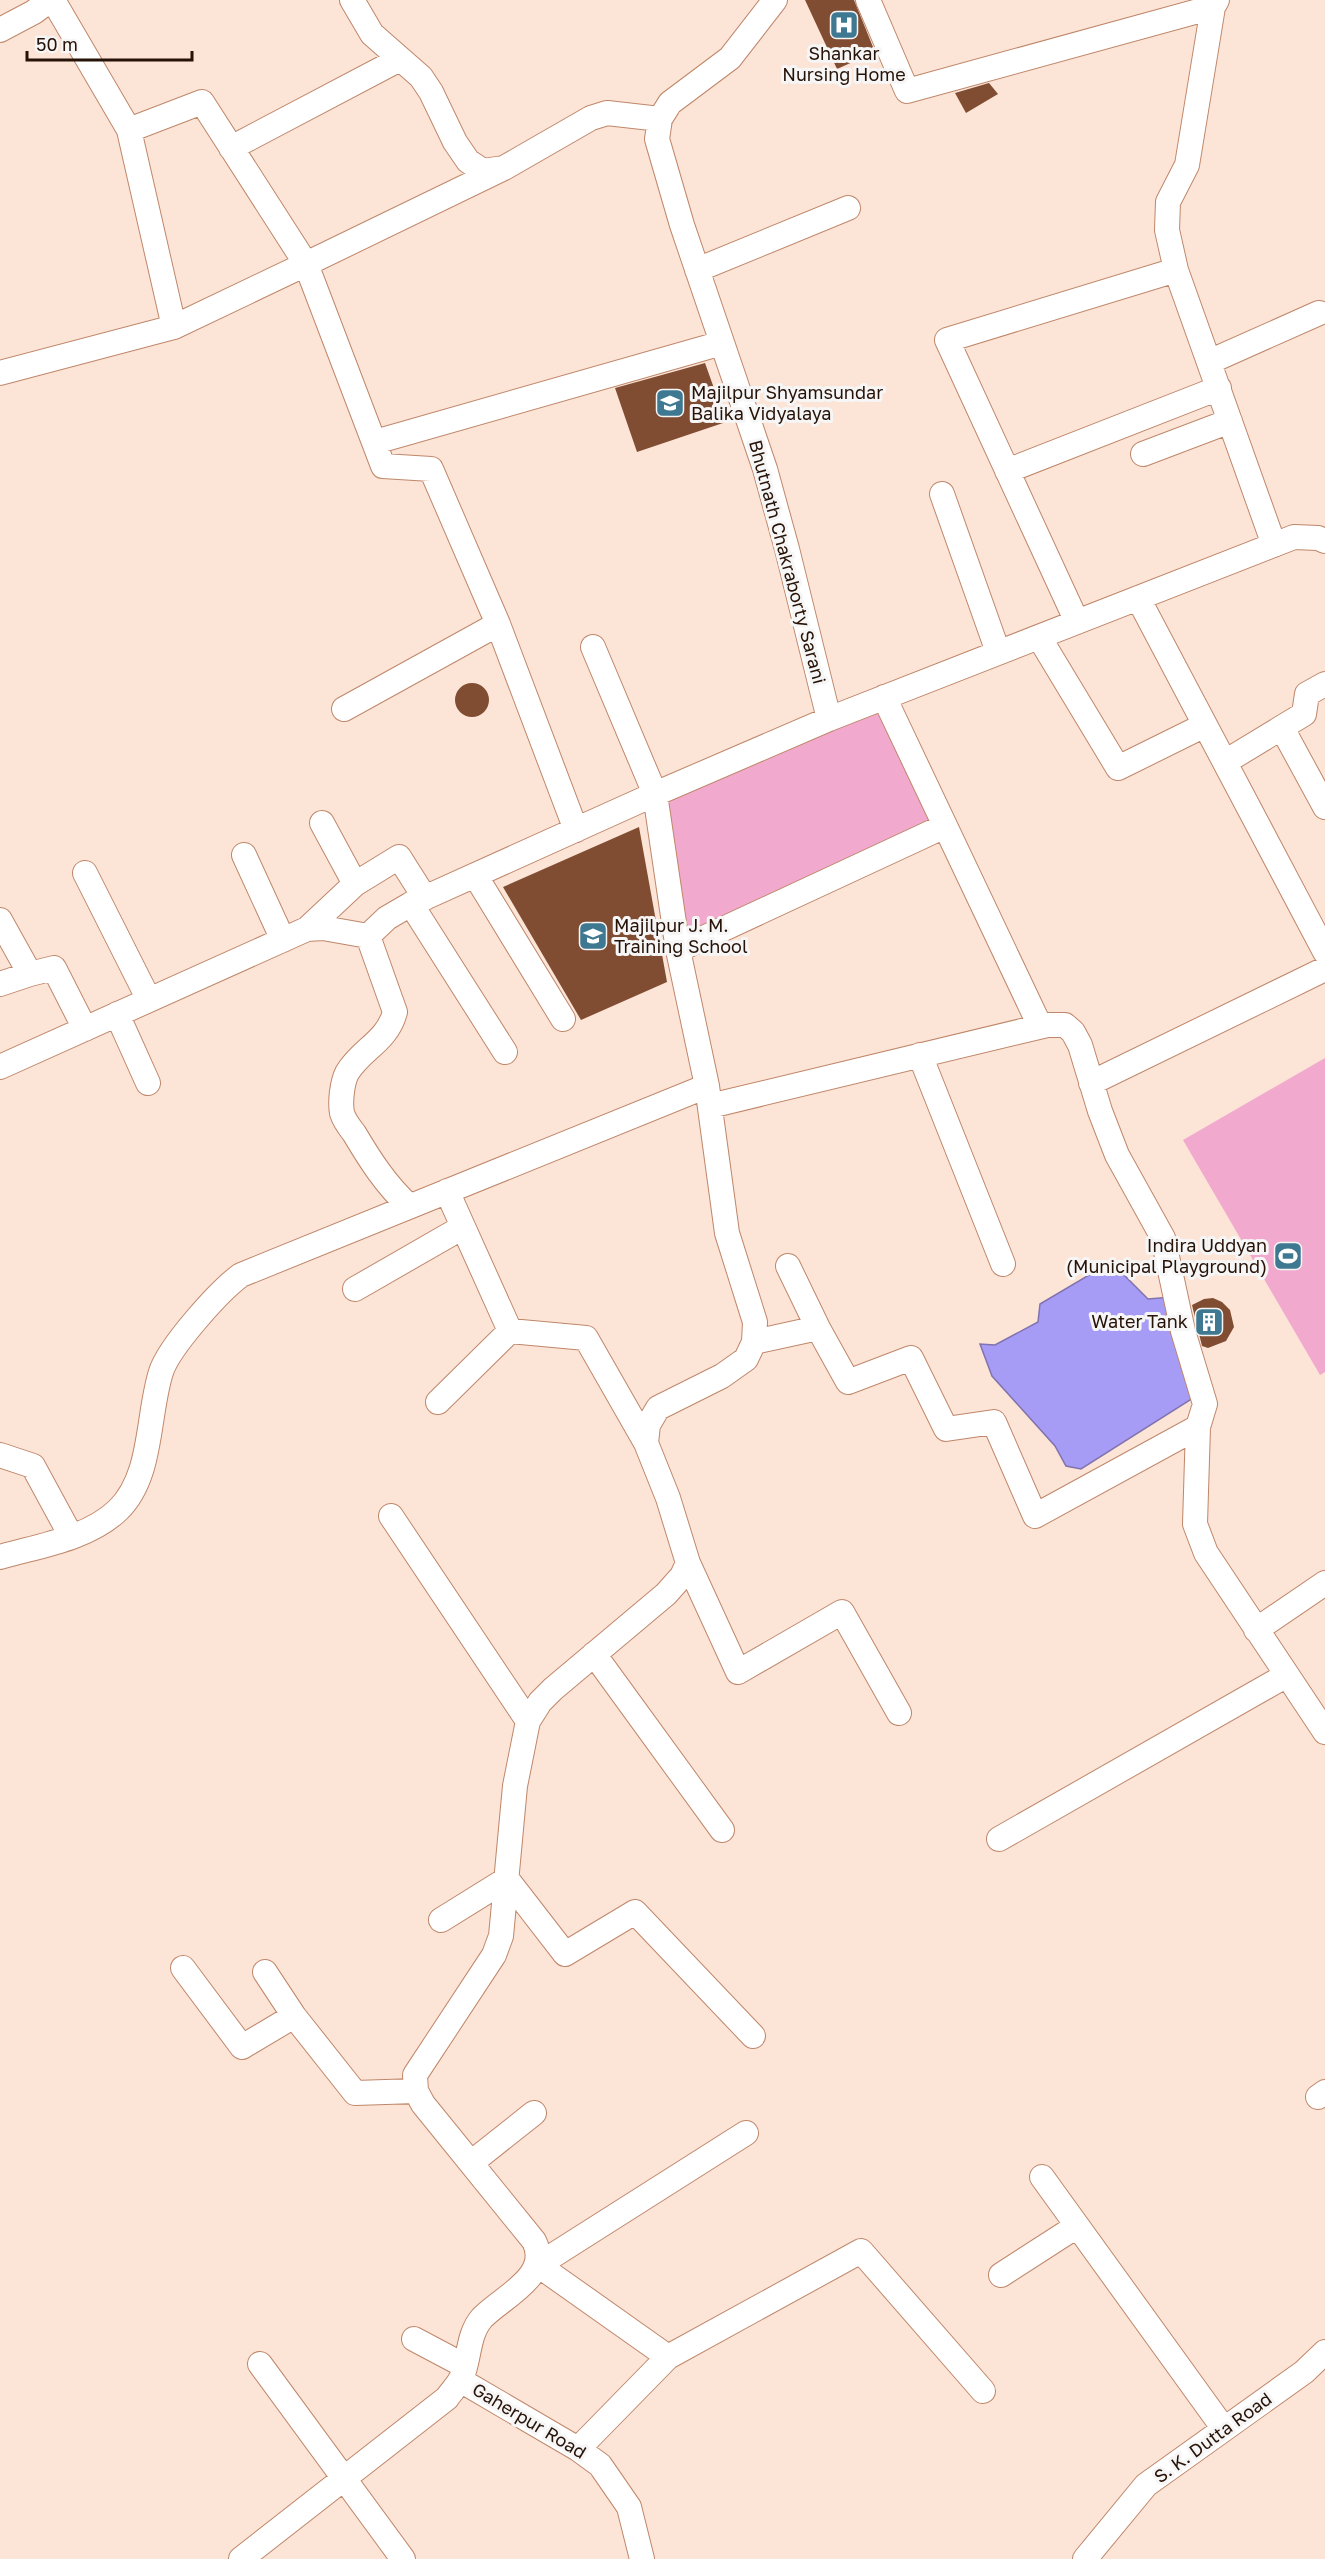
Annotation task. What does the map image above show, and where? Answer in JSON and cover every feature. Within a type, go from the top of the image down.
[{"type":"street","points":[[0,30],[51,0],[129,130],[174,327]]},
{"type":"street","points":[[352,0],[372,34],[421,77],[431,92],[454,142],[468,161],[483,171],[504,168]]},
{"type":"street","points":[[0,373],[174,327],[504,168],[591,118],[608,113],[660,119],[670,103],[730,58],[775,0]]},
{"type":"street","points":[[868,0],[907,91],[1215,3],[1187,165],[1168,202],[1167,230],[1176,270],[1274,545]]},
{"type":"street","points":[[231,148],[400,59]]},
{"type":"street","points":[[129,130],[202,102],[306,264],[383,466],[431,469],[498,624],[576,830]]},
{"type":"street","name":"Bhutnath Chakraborty Sarani","points":[[660,119],[657,139],[666,174],[765,469],[829,719]]},
{"type":"street","points":[[697,270],[848,208]]},
{"type":"street","points":[[1077,622],[946,340],[1176,270]]},
{"type":"street","points":[[1209,362],[1318,313]]},
{"type":"street","points":[[375,442],[722,343]]},
{"type":"street","points":[[1007,471],[1219,388]]},
{"type":"street","points":[[1143,454],[1230,421]]},
{"type":"street","points":[[942,494],[998,652]]},
{"type":"street","points":[[368,936],[387,918],[418,901],[655,794],[829,719],[1294,537],[1318,538],[1325,541]]},
{"type":"street","points":[[1138,598],[1325,952]]},
{"type":"street","points":[[344,710],[498,624]]},
{"type":"street","points":[[1039,637],[1118,768],[1205,726]]},
{"type":"street","points":[[592,647],[655,794],[678,950],[708,1096],[727,1233],[755,1323],[754,1342],[746,1359],[722,1376],[658,1408],[648,1425],[646,1443]]},
{"type":"street","points":[[1225,762],[1304,714],[1307,694],[1325,684]]},
{"type":"street","points":[[884,697],[1040,1026]]},
{"type":"street","points":[[1282,728],[1325,807]]},
{"type":"street","points":[[322,823],[355,884]]},
{"type":"street","points":[[678,950],[945,826]]},
{"type":"street","points":[[244,855],[283,940]]},
{"type":"street","points":[[0,1067],[307,929],[355,884],[399,857],[418,901],[505,1052]]},
{"type":"street","points":[[85,873],[148,1000]]},
{"type":"street","points":[[475,875],[563,1019]]},
{"type":"street","points":[[0,920],[30,974]]},
{"type":"street","points":[[307,929],[330,928],[368,936]]},
{"type":"street","points":[[368,936],[395,1012],[383,1036],[348,1072],[342,1089],[342,1114],[366,1155],[391,1189],[410,1206]]},
{"type":"street","points":[[0,984],[54,968],[85,1029]]},
{"type":"street","points":[[1091,1083],[1325,969]]},
{"type":"street","points":[[117,1014],[148,1083]]},
{"type":"street","points":[[0,1557],[71,1536],[101,1523],[118,1510],[132,1492],[142,1461],[161,1371],[172,1350],[228,1285],[242,1275],[447,1191],[708,1096],[920,1055],[1040,1026],[1065,1025],[1073,1032],[1080,1046],[1117,1155],[1163,1238],[1183,1331],[1205,1404],[1198,1427],[1196,1524],[1206,1553],[1325,1732]]},
{"type":"street","points":[[920,1055],[1003,1264]]},
{"type":"street","points":[[447,1191],[510,1331]]},
{"type":"street","points":[[355,1289],[463,1227]]},
{"type":"street","points":[[788,1266],[818,1328],[848,1382],[911,1358],[946,1429],[994,1422],[1035,1516],[1198,1427]]},
{"type":"street","points":[[754,1342],[818,1328]]},
{"type":"street","points":[[438,1402],[510,1331],[586,1338],[646,1443],[668,1498],[688,1563],[738,1672],[842,1612],[899,1713]]},
{"type":"street","points":[[0,1455],[33,1466],[71,1536]]},
{"type":"street","points":[[391,1516],[528,1721]]},
{"type":"street","points":[[538,2265],[539,2252],[534,2241],[423,2104],[416,2091],[415,2075],[494,1955],[501,1936],[515,1786],[528,1721],[540,1702],[553,1689],[666,1594],[682,1576],[688,1563]]},
{"type":"street","points":[[1256,1630],[1325,1583]]},
{"type":"street","points":[[594,1654],[722,1830]]},
{"type":"street","points":[[999,1839],[1287,1675]]},
{"type":"street","points":[[441,1920],[507,1879]]},
{"type":"street","points":[[507,1879],[565,1954],[635,1912],[753,2036]]},
{"type":"street","points":[[183,1968],[242,2047],[294,2016]]},
{"type":"street","points":[[264,1972],[294,2016],[355,2093],[416,2091]]},
{"type":"street","points":[[471,2163],[534,2113]]},
{"type":"street","points":[[241,2559],[447,2398],[463,2373],[473,2331],[480,2320],[530,2277],[538,2265],[746,2133]]},
{"type":"street","points":[[1042,2177],[1224,2428]]},
{"type":"street","points":[[1001,2275],[1077,2226]]},
{"type":"street","points":[[578,2449],[668,2357],[861,2251],[983,2391]]},
{"type":"street","points":[[538,2265],[668,2357]]},
{"type":"street","name":"Gaherpur Road","points":[[414,2339],[600,2465],[629,2507],[642,2559]]},
{"type":"street","name":"S. K. Dutta Road","points":[[1085,2559],[1146,2486],[1304,2372],[1325,2352]]},
{"type":"street","points":[[260,2364],[403,2559]]},
{"type":"shaded area","points":[[884,697],[945,826],[678,950],[655,794]]},
{"type":"shaded area","name":"Indira Uddyan (Municipal Playground)","points":[[1325,1058],[1325,1372],[1320,1375],[1183,1140]]},
{"type":"shaded area","points":[[1111,1262],[1148,1299],[1172,1297],[1198,1395],[1081,1469],[1066,1466],[1055,1446],[992,1376],[980,1344],[995,1345],[1038,1322],[1040,1304]]},
{"type":"building","name":"Shankar Nursing Home","points":[[805,0],[854,0],[875,52],[837,69]]},
{"type":"building","points":[[989,83],[998,94],[966,113],[955,93]]},
{"type":"building","name":"Majilpur Shyamsundar Balika Vidyalaya","points":[[705,363],[726,422],[637,452],[615,388]]},
{"type":"building","points":[[472,683],[484,688],[489,700],[484,712],[472,717],[460,712],[455,700],[460,688]]},
{"type":"building","name":"Majilpur J. M. Training School","points":[[639,827],[667,982],[581,1020],[503,887]]},
{"type":"building","name":"Water Tank","points":[[1213,1298],[1222,1302],[1230,1310],[1234,1327],[1226,1341],[1208,1348],[1202,1346],[1192,1305],[1204,1299]]},
{"type":"place","name":"Shankar Nursing Home","points":[[844,25]]},
{"type":"place","name":"Majilpur Shyamsundar Balika Vidyalaya","points":[[670,403]]},
{"type":"place","name":"Majilpur J. M. Training School","points":[[593,936]]},
{"type":"place","name":"Indira Uddyan (Municipal Playground)","points":[[1288,1256]]},
{"type":"place","name":"Water Tank","points":[[1209,1322]]}]
